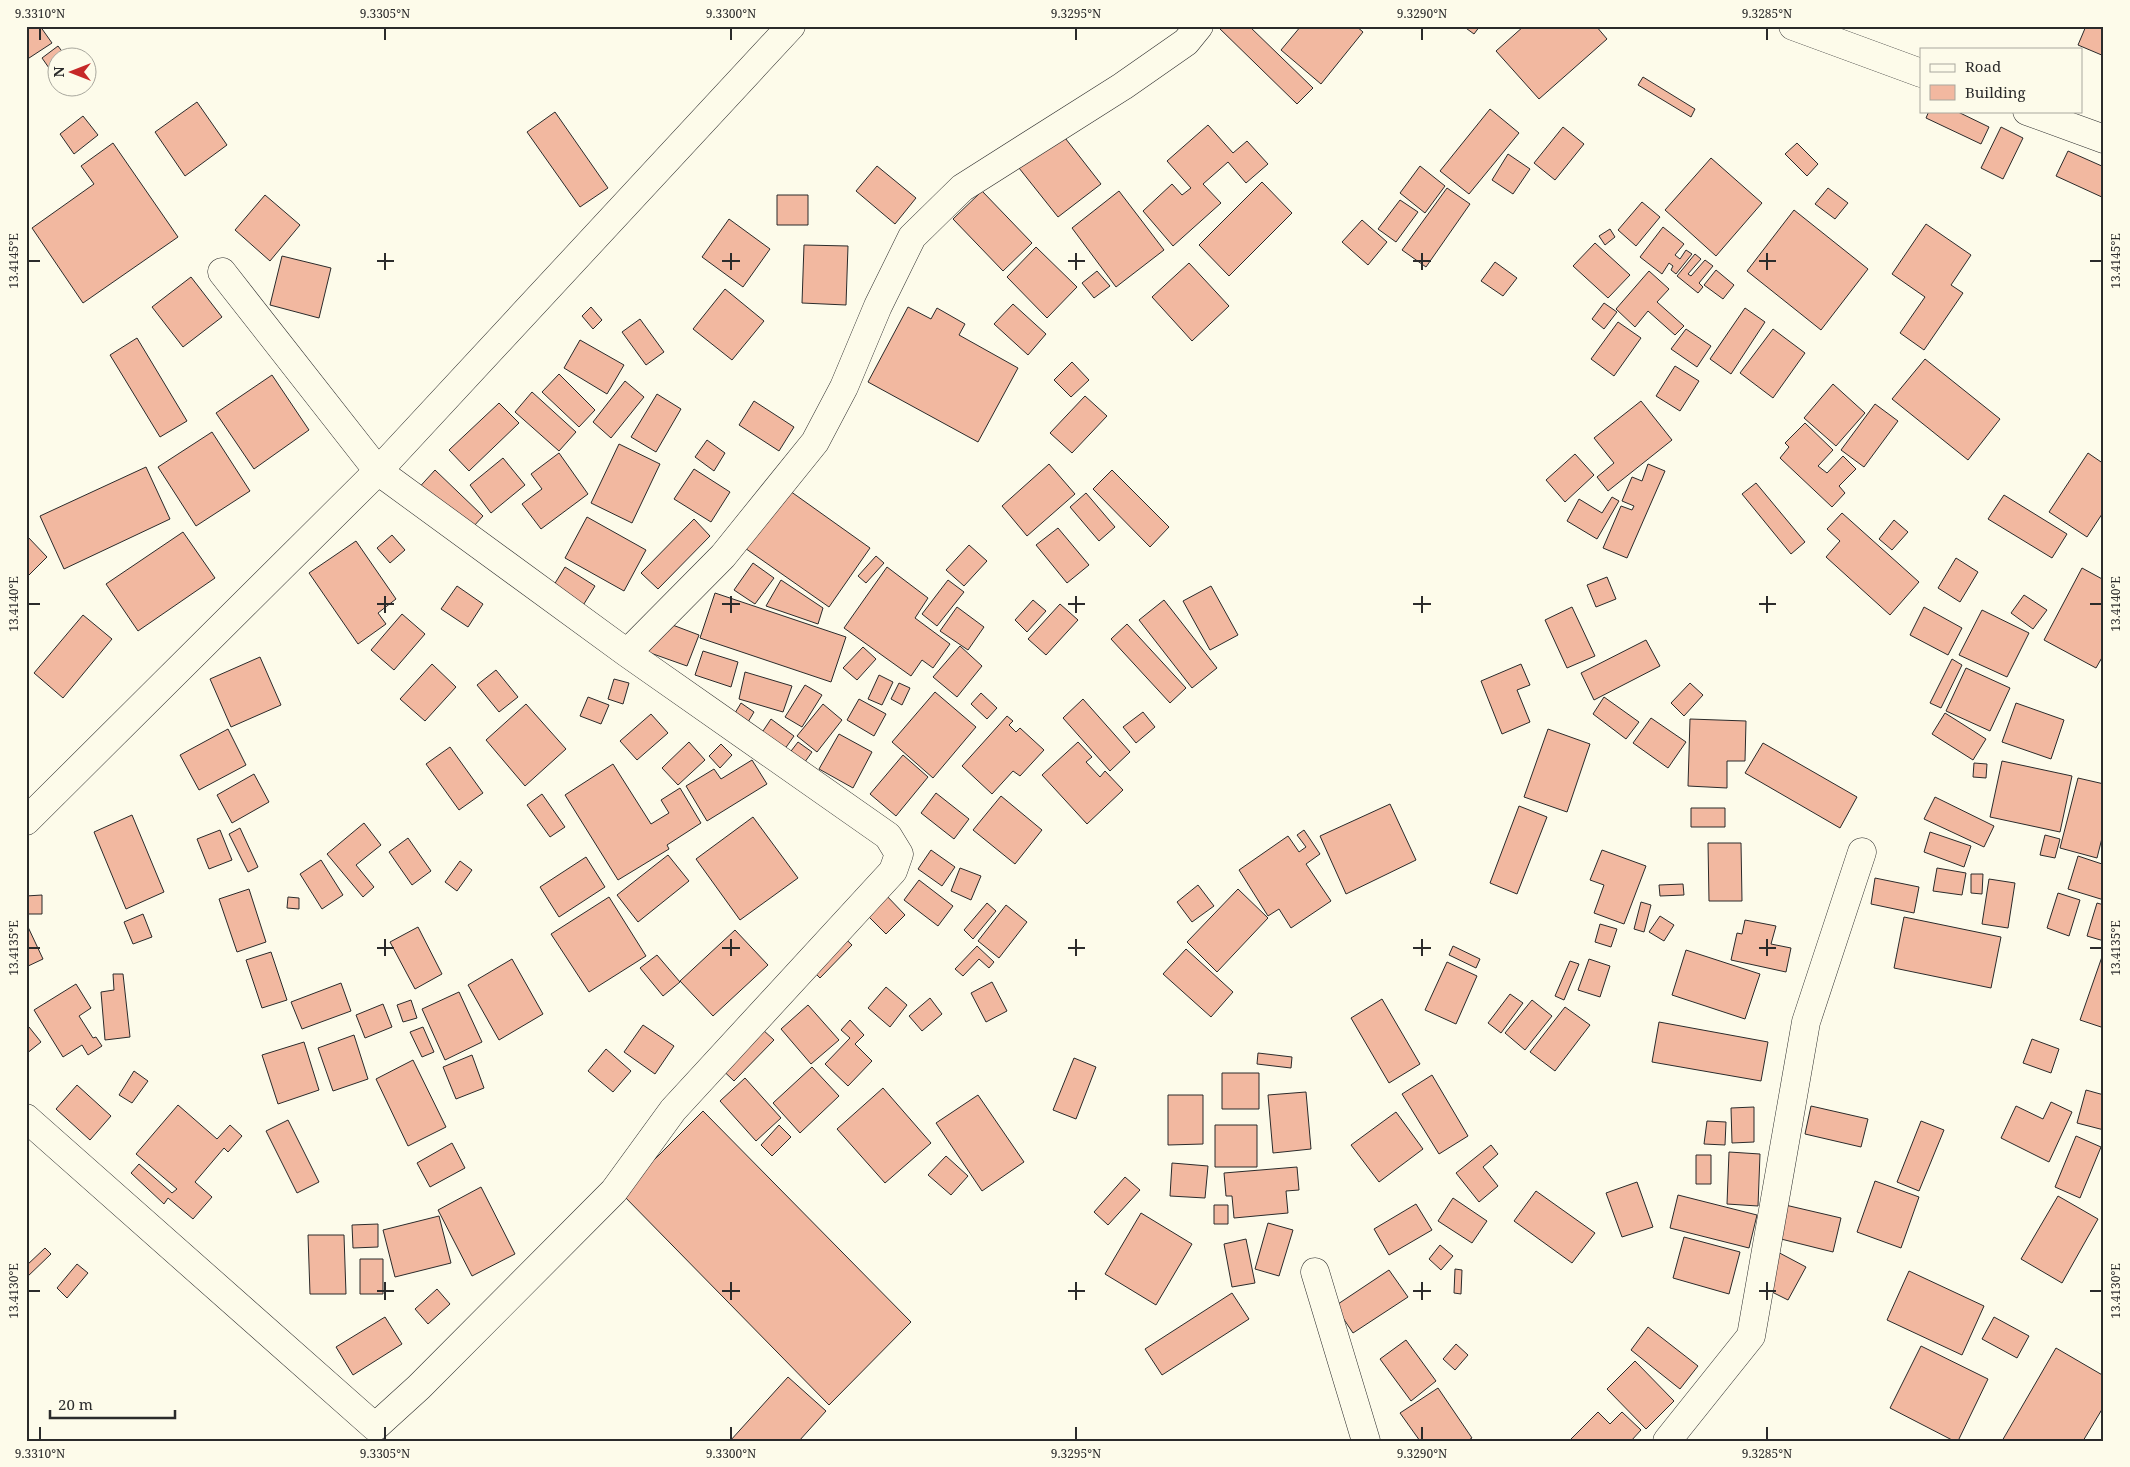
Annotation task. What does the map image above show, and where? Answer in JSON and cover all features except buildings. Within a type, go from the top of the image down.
[{"type":"street","points":[[26,821],[378,471],[758,63],[790,26]]},
{"type":"street","points":[[627,652],[723,556],[815,442],[844,387],[878,306],[912,237],[962,188],[1123,86],[1186,42],[1199,26]]},
{"type":"street","points":[[1793,26],[1920,73]]},
{"type":"street","points":[[2030,112],[2104,139]]},
{"type":"street","points":[[26,1118],[383,1434],[419,1387],[614,1191],[673,1110],[893,872],[900,854],[888,836],[627,652],[378,471],[222,272]]},
{"type":"street","points":[[1667,1441],[1751,1336],[1806,1022],[1862,852]]},
{"type":"street","points":[[1315,1272],[1366,1441]]}]
